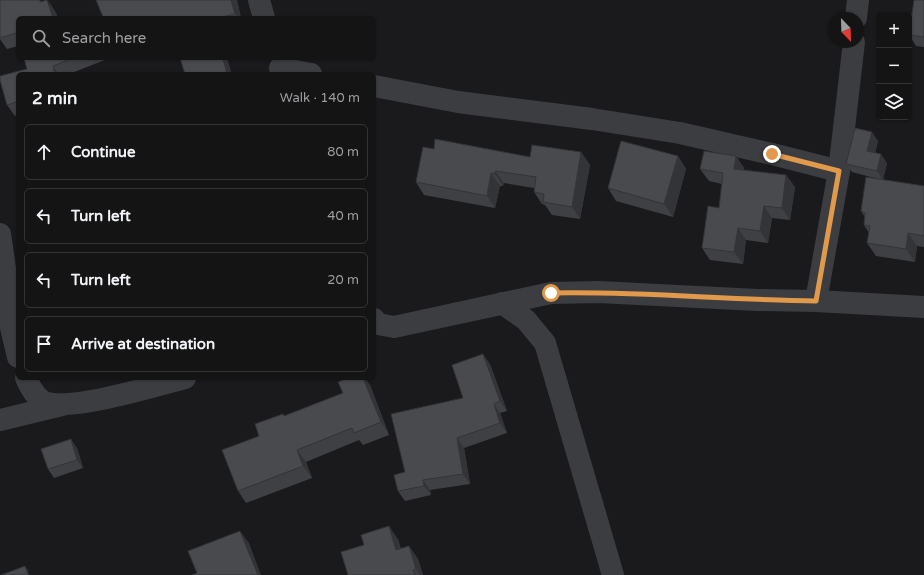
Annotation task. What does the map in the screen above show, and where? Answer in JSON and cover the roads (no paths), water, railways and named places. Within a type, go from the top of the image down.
[{"type":"street","points":[[259,0],[263,16]]},
{"type":"street","points":[[857,12],[858,0]]},
{"type":"street","points":[[816,301],[839,171],[853,48]]},
{"type":"street","points":[[280,67],[302,72]]},
{"type":"street","points":[[376,86],[458,102],[592,118],[680,133],[839,171]]},
{"type":"street","points":[[0,234],[5,268],[9,319],[16,349]]},
{"type":"street","points":[[376,322],[378,324],[394,326],[551,293],[599,292],[924,306]]},
{"type":"street","points":[[502,303],[526,320],[545,343],[613,575]]},
{"type":"street","points":[[27,380],[31,389],[47,403],[67,404]]},
{"type":"street","points":[[0,420],[67,404],[100,399],[177,380]]}]
